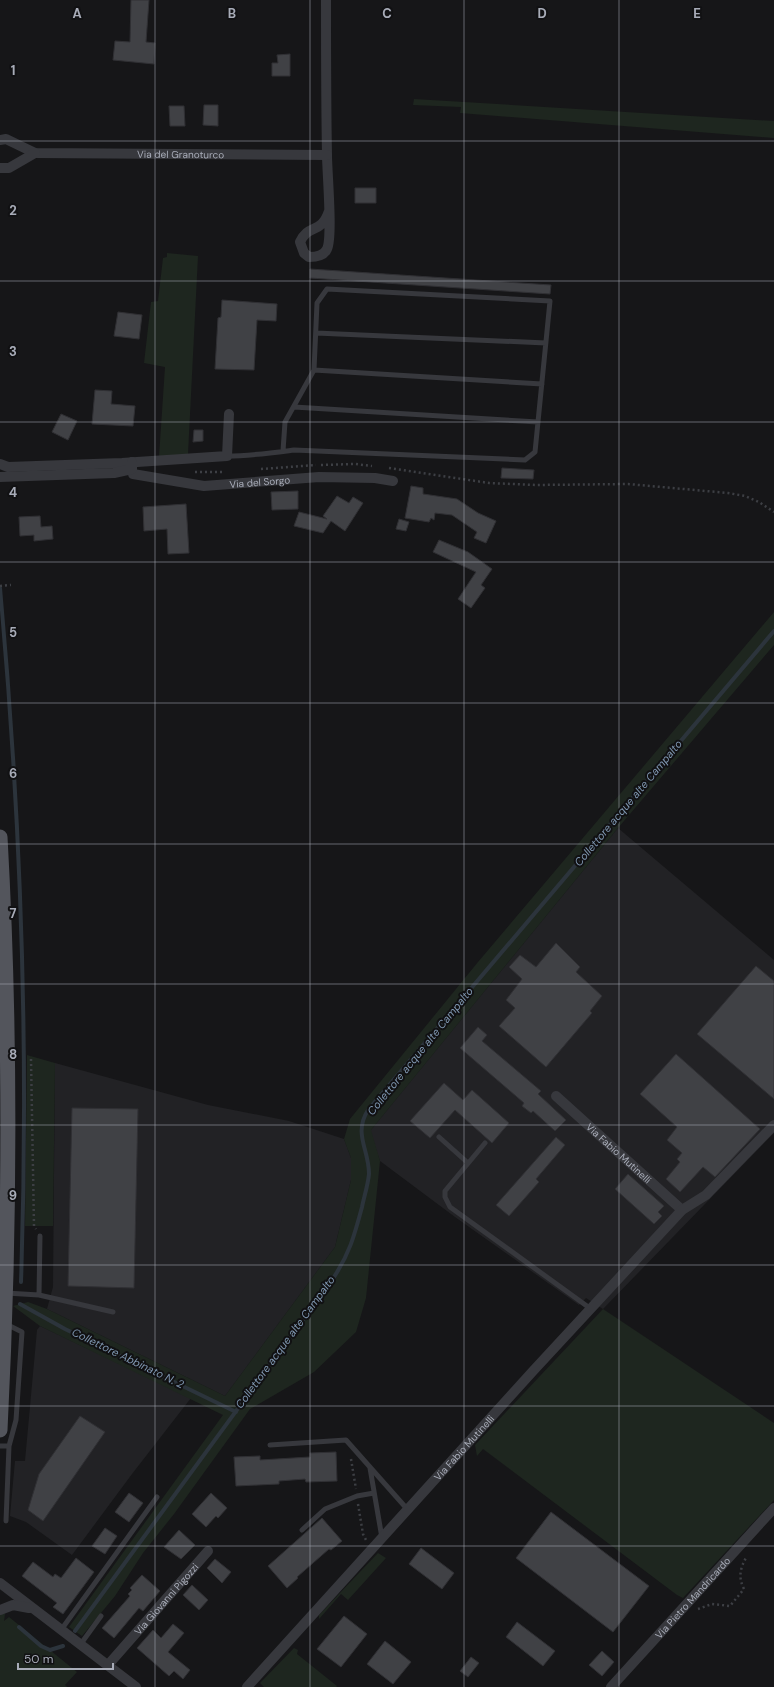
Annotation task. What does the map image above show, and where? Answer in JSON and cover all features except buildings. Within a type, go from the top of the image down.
[{"type":"main road","points":[[0,838],[7,1025],[5,1324],[0,1430]]},
{"type":"street","points":[[326,0],[327,155],[329,211]]},
{"type":"street","name":"Via del Granoturco","points":[[0,140],[6,139],[35,153],[327,155]]},
{"type":"street","points":[[0,168],[9,168],[35,153]]},
{"type":"street","points":[[227,456],[229,414]]},
{"type":"street","name":"Via del Sorgo","points":[[0,464],[8,467],[132,465],[182,458],[227,456]]},
{"type":"street","name":"Via del Sorgo","points":[[0,477],[114,473],[132,465]]},
{"type":"street","name":"Via del Sorgo","points":[[132,465],[133,474],[204,486],[319,477],[375,478],[393,481]]},
{"type":"street","name":"Via Fabio Mutinelli","points":[[556,1096],[682,1210]]},
{"type":"street","name":"Via Fabio Mutinelli","points":[[247,1687],[682,1210],[706,1195],[774,1125]]},
{"type":"street","name":"Via Pietro Mandricardo","points":[[611,1687],[774,1508]]},
{"type":"street","name":"Via Giovanni Pigozzi","points":[[108,1665],[208,1551]]},
{"type":"street","points":[[0,1583],[136,1687]]},
{"type":"street","points":[[0,1610],[12,1605],[24,1606],[34,1610]]},
{"type":"lane","points":[[227,456],[249,456],[294,450],[525,460],[535,452],[550,301],[327,289],[318,303],[314,370],[285,422],[283,451]]},
{"type":"lane","points":[[316,332],[546,343]]},
{"type":"lane","points":[[314,370],[542,384]]},
{"type":"lane","points":[[294,407],[538,422]]},
{"type":"lane","points":[[439,1137],[468,1163]]},
{"type":"lane","points":[[485,1143],[445,1191],[445,1197],[450,1207],[591,1309]]},
{"type":"lane","points":[[40,1236],[40,1295]]},
{"type":"lane","points":[[5,1293],[40,1295],[113,1312]]},
{"type":"lane","points":[[5,1324],[22,1332],[16,1420],[9,1446],[6,1521]]},
{"type":"lane","points":[[270,1445],[346,1440],[408,1510]]},
{"type":"lane","points":[[0,1446],[9,1446]]},
{"type":"lane","points":[[370,1468],[382,1538]]},
{"type":"lane","points":[[302,1530],[326,1509],[357,1496],[374,1493]]},
{"type":"lane","points":[[61,1630],[157,1497]]},
{"type":"lane","points":[[80,1644],[101,1616]]},
{"type":"path","points":[[182,458],[188,469],[195,472],[227,472]]},
{"type":"path","points":[[257,469],[303,465],[355,464],[376,466]]},
{"type":"path","points":[[383,467],[489,483],[536,485],[628,484],[728,493],[752,499],[774,512]]},
{"type":"path","points":[[0,586],[11,585]]},
{"type":"path","points":[[32,1058],[34,1226],[40,1236]]},
{"type":"path","points":[[695,1612],[700,1608],[712,1604],[730,1606],[744,1589],[740,1581],[741,1566],[751,1551]]},
{"type":"shaded area","points":[[414,99],[774,121],[774,138],[460,113],[461,107],[413,105]]},
{"type":"shaded area","points":[[167,253],[198,256],[188,454],[159,457],[165,367],[144,363],[151,302],[158,301],[163,258],[167,257]]},
{"type":"shaded area","points":[[774,612],[774,645],[618,828],[371,1130],[380,1161],[366,1298],[356,1332],[314,1372],[250,1409],[174,1514],[143,1553],[115,1596],[82,1636],[69,1627],[223,1415],[40,1326],[13,1306],[28,1302],[47,1309],[225,1396],[335,1247],[351,1180],[351,1158],[344,1139],[350,1119],[478,962]]},
{"type":"shaded area","points":[[618,828],[774,960],[774,1133],[603,1309],[586,1298],[579,1305],[455,1217],[380,1161],[370,1131]]},
{"type":"shaded area","points":[[27,1055],[55,1063],[53,1226],[25,1226]]},
{"type":"shaded area","points":[[55,1063],[208,1105],[289,1121],[344,1139],[351,1158],[351,1180],[335,1247],[225,1396],[47,1309],[53,1287]]},
{"type":"shaded area","points":[[603,1309],[774,1423],[774,1500],[683,1598],[483,1449],[477,1456],[475,1445]]},
{"type":"shaded area","points":[[40,1326],[191,1398],[72,1555],[26,1522],[10,1516],[15,1461],[25,1461],[37,1330]]},
{"type":"shaded area","points":[[378,1553],[386,1558],[348,1600],[341,1594],[319,1619],[319,1615]]},
{"type":"shaded area","points":[[0,1609],[5,1614],[4,1621],[9,1617],[77,1672],[65,1685],[67,1687],[0,1687]]},
{"type":"shaded area","points":[[294,1648],[298,1650],[297,1654],[337,1686],[264,1687],[260,1683]]},
{"type":"waterway","name":"Collettore Abbinato N. 2","points":[[0,588],[13,761],[21,935],[24,1109],[21,1282]]},
{"type":"waterway","name":"Collettore acque alte Campalto","points":[[75,1631],[332,1280],[343,1262],[356,1228],[369,1174],[362,1134],[362,1127],[368,1110],[774,631]]},
{"type":"waterway","name":"Collettore Abbinato N. 2","points":[[20,1304],[65,1329],[236,1412]]},
{"type":"waterway","name":"Collettore acque alte Campalto","points":[[19,1627],[41,1646],[50,1650],[63,1646]]}]
